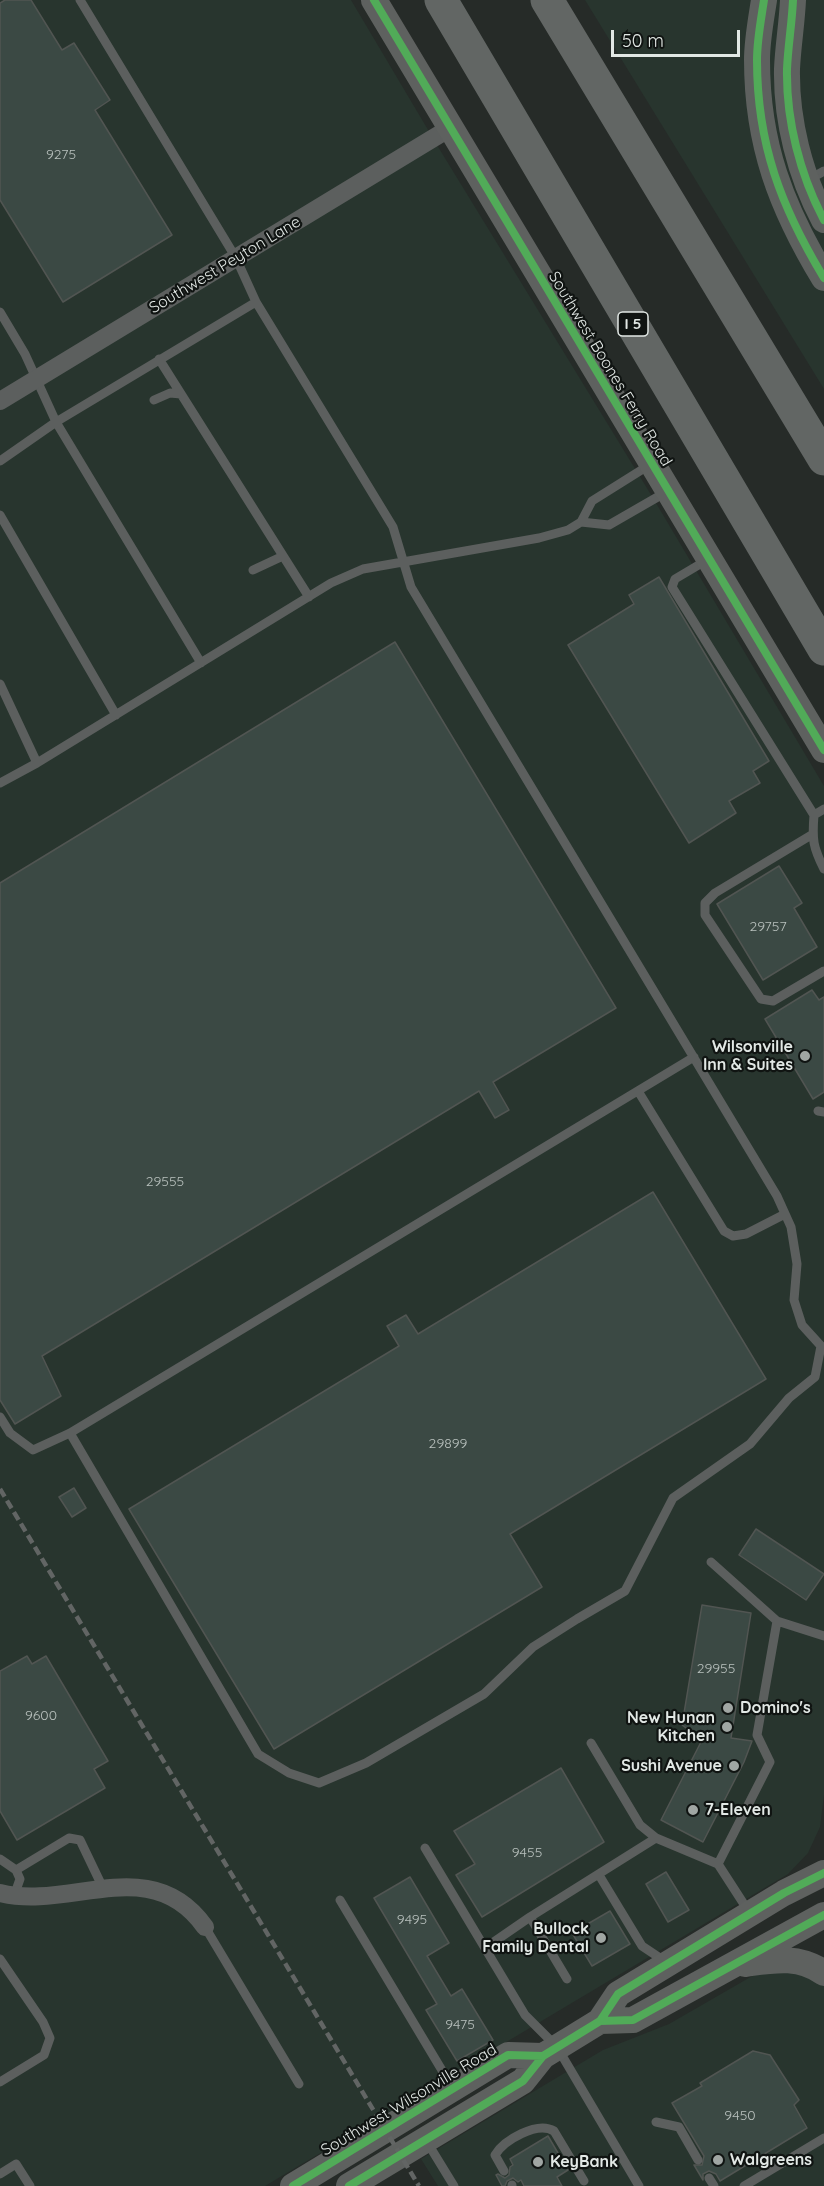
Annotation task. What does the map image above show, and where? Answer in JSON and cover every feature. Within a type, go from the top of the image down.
[{"type":"highway","name":"I 5","points":[[441,0],[824,649]]},
{"type":"highway","points":[[547,0],[824,459]]},
{"type":"main road","name":"Southwest Boones Ferry Road","points":[[374,0],[824,750]]},
{"type":"main road","points":[[764,0],[757,58],[764,140],[787,211],[824,278]]},
{"type":"main road","points":[[793,0],[787,72],[797,149],[816,176],[824,220]]},
{"type":"main road","points":[[604,2021],[618,1994],[750,1914],[824,1874]]},
{"type":"main road","points":[[349,2186],[523,2081],[550,2052],[604,2021],[644,1992],[788,1904],[824,1874]]},
{"type":"main road","points":[[604,2021],[633,2020],[824,1915]]},
{"type":"main road","points":[[730,1967],[790,1959],[810,1964],[824,1973]]},
{"type":"main road","name":"Southwest Wilsonville Road","points":[[293,2186],[508,2055],[550,2052]]},
{"type":"street","name":"Southwest Peyton Lane","points":[[0,402],[450,128]]},
{"type":"street","points":[[7,1895],[30,1898],[103,1888],[146,1889],[178,1899],[194,1912],[205,1927]]},
{"type":"lane","points":[[70,1433],[258,1754],[289,1773],[319,1783],[366,1763],[484,1694],[533,1647],[625,1591],[673,1498],[750,1444],[789,1398],[819,1378],[822,1346],[802,1326],[794,1299],[797,1264],[791,1227],[777,1196],[411,587],[393,527],[256,302],[236,258],[80,0]]},
{"type":"lane","points":[[0,461],[56,422],[256,302]]},
{"type":"lane","points":[[0,312],[25,354],[56,422],[201,663]]},
{"type":"lane","points":[[159,359],[309,597]]},
{"type":"lane","points":[[154,400],[170,393],[181,394]]},
{"type":"lane","points":[[1,781],[37,763],[309,597],[363,568],[539,538],[568,530],[580,522],[592,501],[651,464]]},
{"type":"lane","points":[[580,522],[609,525],[668,491]]},
{"type":"lane","points":[[0,515],[116,715]]},
{"type":"lane","points":[[253,570],[283,556]]},
{"type":"lane","points":[[709,559],[675,579],[672,587],[814,815],[814,848],[824,869]]},
{"type":"lane","points":[[0,684],[37,763]]},
{"type":"lane","points":[[814,815],[824,809]]},
{"type":"lane","points":[[813,834],[715,893],[705,903],[705,915],[761,999],[773,1001],[823,971],[824,983]]},
{"type":"lane","points":[[0,1417],[10,1432],[33,1450],[70,1433],[694,1057]]},
{"type":"lane","points":[[638,1091],[724,1232],[733,1236],[746,1234],[785,1214]]},
{"type":"lane","points":[[711,1562],[777,1621],[824,1636]]},
{"type":"lane","points":[[718,1864],[770,1762],[757,1735],[777,1621]]},
{"type":"lane","points":[[591,1743],[640,1825],[656,1838],[718,1864],[750,1914]]},
{"type":"lane","points":[[16,1870],[69,1838],[80,1840],[103,1888]]},
{"type":"lane","points":[[485,1948],[656,1838]]},
{"type":"lane","points":[[425,1848],[525,2014],[639,2186]]},
{"type":"lane","points":[[0,1859],[16,1870],[20,1879],[7,1895]]},
{"type":"lane","points":[[599,1875],[642,1946],[668,1964]]},
{"type":"lane","points":[[340,1900],[454,2089]]},
{"type":"lane","points":[[530,1917],[567,1979]]},
{"type":"lane","points":[[205,1927],[299,2084]]},
{"type":"lane","points":[[0,1959],[43,2022],[50,2038],[44,2055],[0,2082]]},
{"type":"lane","points":[[656,2122],[678,2127],[698,2160]]},
{"type":"lane","points":[[504,2171],[495,2155],[499,2148],[531,2128],[548,2128],[554,2131],[584,2181]]},
{"type":"lane","points":[[744,2186],[824,2138]]},
{"type":"lane","points":[[426,2140],[454,2186]]},
{"type":"lane","points":[[0,2174],[16,2164],[30,2186]]},
{"type":"shaded area","points":[[0,0],[351,0],[653,498],[824,786],[824,1795],[820,1827],[808,1853],[788,1874],[265,2186],[0,2186]]},
{"type":"shaded area","points":[[585,0],[824,0],[824,389]]},
{"type":"shaded area","points":[[772,1968],[824,1981],[824,2186],[438,2186],[421,2159],[603,2050],[669,2024],[754,1975]]},
{"type":"building","points":[[5,0],[31,0],[62,50],[74,43],[110,100],[95,110],[172,235],[63,302],[0,200],[0,3]]},
{"type":"building","points":[[659,577],[769,761],[753,771],[760,783],[729,801],[736,813],[689,843],[568,645],[634,604],[629,595]]},
{"type":"building","points":[[395,642],[616,1008],[493,1082],[509,1110],[495,1118],[479,1091],[42,1356],[61,1396],[15,1424],[0,1400],[0,883]]},
{"type":"building","points":[[779,866],[802,903],[794,908],[817,947],[763,980],[717,904]]},
{"type":"building","name":"Wilsonville Inn & Suites","points":[[812,990],[819,1000],[824,997],[824,1092],[813,1099],[765,1019]]},
{"type":"building","points":[[653,1192],[766,1379],[510,1534],[542,1587],[274,1749],[129,1509],[399,1346],[387,1326],[406,1315],[418,1334]]},
{"type":"building","points":[[74,1488],[86,1508],[72,1517],[59,1497]]},
{"type":"building","points":[[756,1529],[824,1574],[806,1600],[739,1555]]},
{"type":"building","points":[[702,1605],[751,1613],[731,1738],[752,1741],[744,1762],[703,1842],[661,1820],[702,1740],[682,1725]]},
{"type":"building","points":[[27,1656],[32,1664],[46,1656],[108,1761],[94,1769],[105,1788],[17,1840],[0,1811],[0,1671]]},
{"type":"building","points":[[561,1768],[604,1842],[482,1917],[456,1875],[475,1864],[454,1831]]},
{"type":"building","points":[[666,1872],[689,1910],[668,1922],[646,1884]]},
{"type":"building","points":[[410,1877],[449,1943],[427,1956],[451,1996],[462,1989],[493,2040],[457,2061],[426,2010],[437,2004],[374,1898]]},
{"type":"building","name":"Bullock Family Dental","points":[[610,1911],[630,1944],[592,1966],[572,1933]]},
{"type":"building","name":"Walgreens","points":[[753,2051],[770,2055],[799,2100],[794,2105],[807,2128],[720,2181],[716,2174],[709,2171],[703,2174],[703,2180],[694,2165],[702,2165],[704,2156],[672,2103],[702,2086],[700,2083]]},
{"type":"building","name":"KeyBank","points":[[548,2136],[568,2170],[557,2177],[562,2186],[524,2186],[521,2180],[518,2182],[513,2178],[502,2186],[496,2175],[505,2178],[509,2175],[510,2167],[513,2165],[510,2159]]},
{"type":"railway","points":[[0,1489],[419,2186]]},
{"type":"cycle path","points":[[374,0],[824,750]]},
{"type":"cycle path","points":[[764,0],[757,60],[761,120],[774,174],[784,200],[795,226],[824,278]]},
{"type":"cycle path","points":[[793,0],[787,69],[789,108],[801,166],[824,220]]},
{"type":"cycle path","points":[[349,2186],[523,2081],[543,2056],[600,2021],[618,1994],[784,1893],[824,1873]]},
{"type":"cycle path","points":[[600,2021],[633,2020],[824,1915]]},
{"type":"cycle path","points":[[293,2186],[508,2055],[543,2056]]},
{"type":"place","name":"Wilsonville Inn & Suites","points":[[805,1056]]},
{"type":"place","name":"Domino's","points":[[728,1708]]},
{"type":"place","name":"New Hunan Kitchen","points":[[727,1727]]},
{"type":"place","name":"Sushi Avenue","points":[[734,1766]]},
{"type":"place","name":"7-Eleven","points":[[693,1810]]},
{"type":"place","name":"Bullock Family Dental","points":[[601,1938]]},
{"type":"place","name":"Walgreens","points":[[718,2160]]},
{"type":"place","name":"KeyBank","points":[[538,2162]]}]
